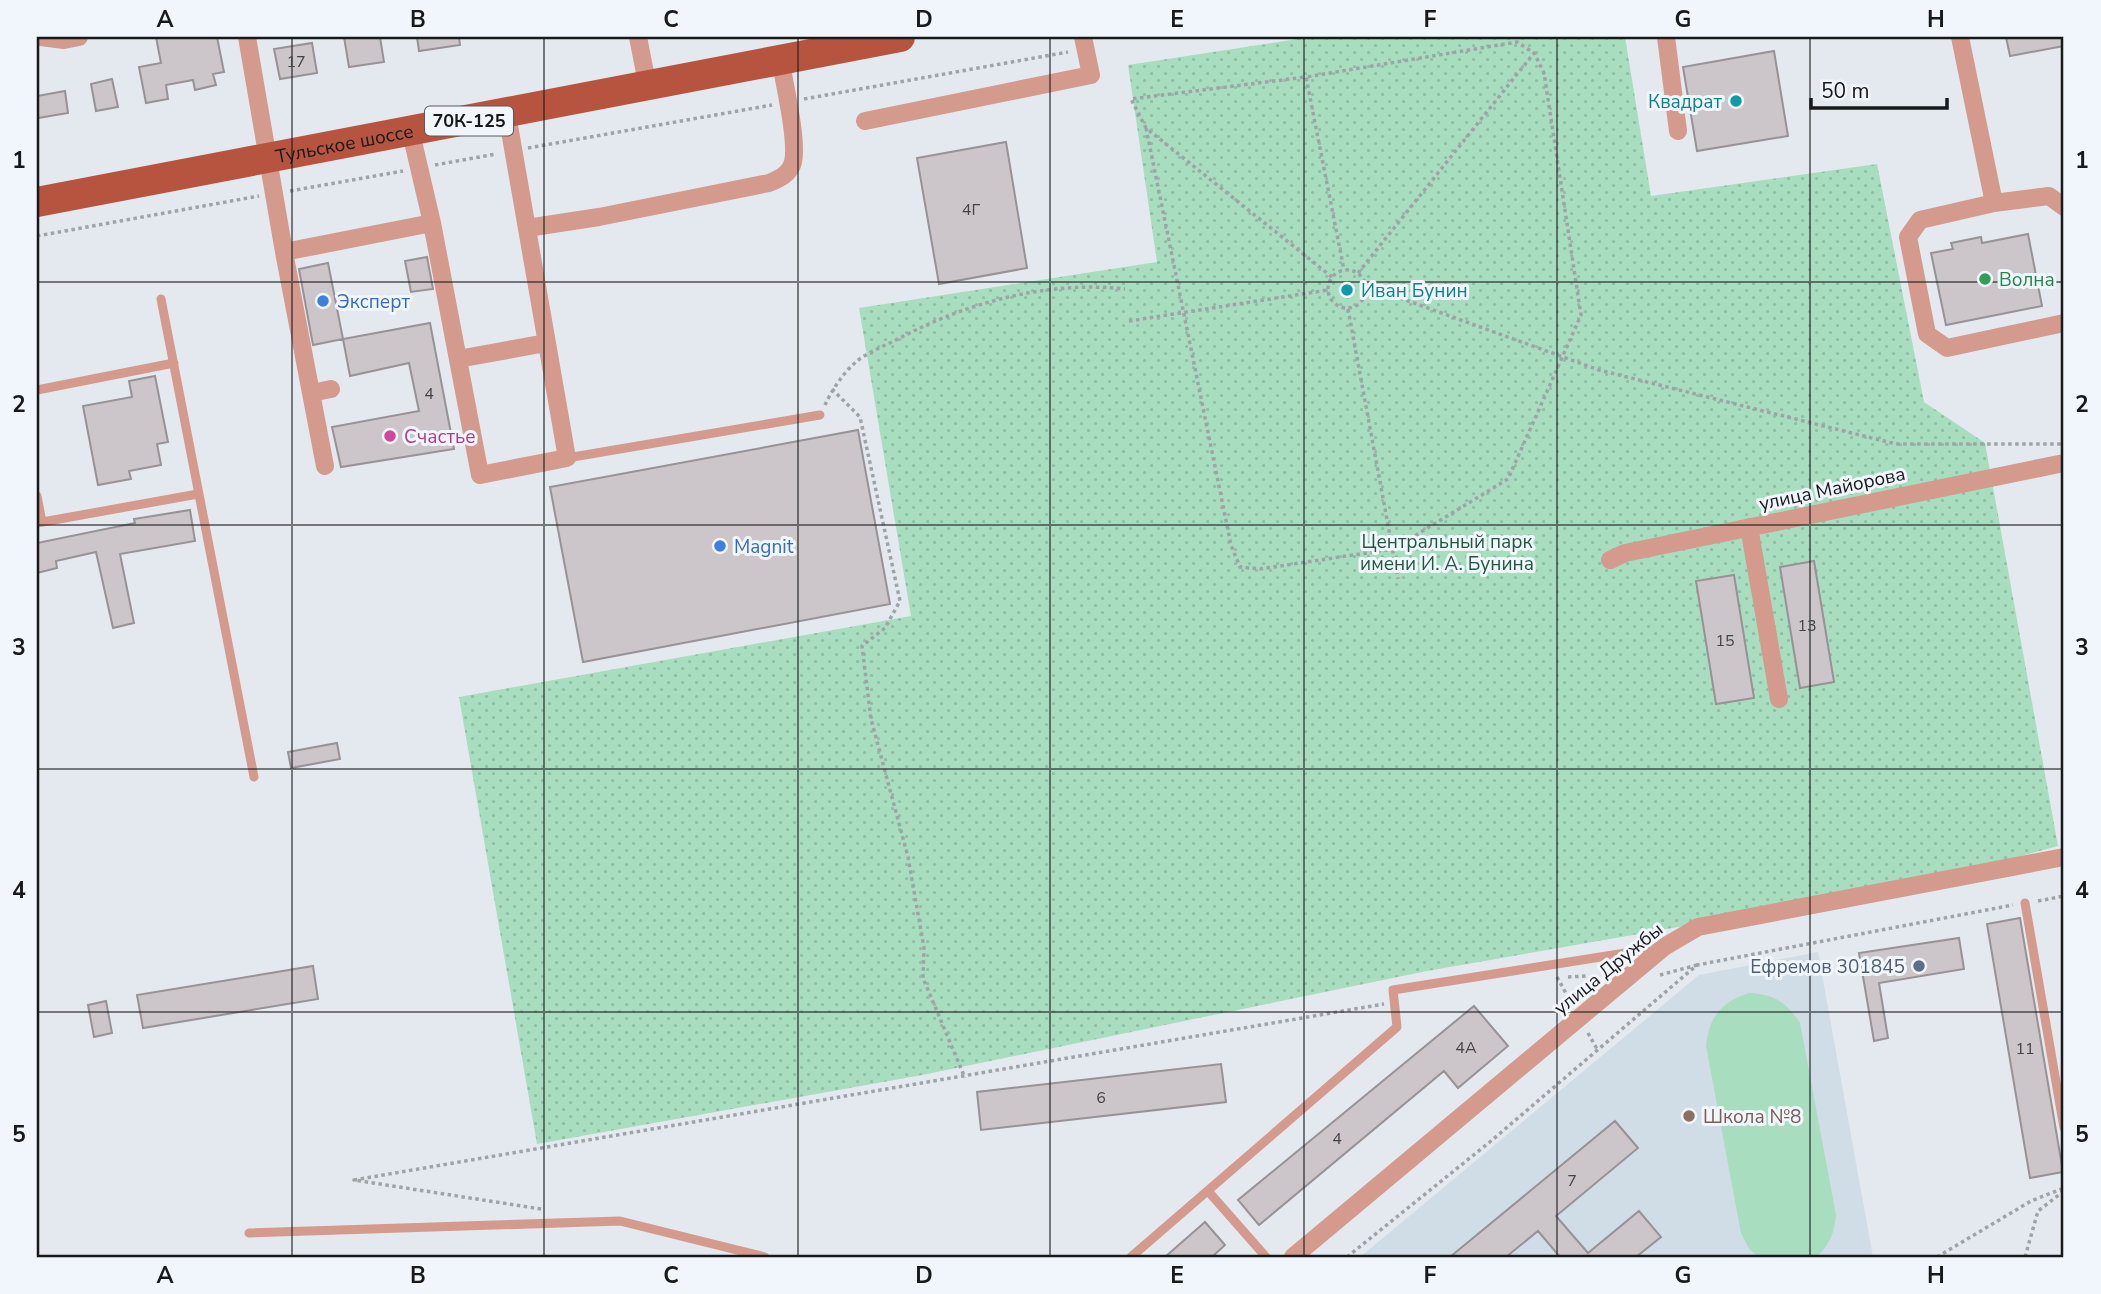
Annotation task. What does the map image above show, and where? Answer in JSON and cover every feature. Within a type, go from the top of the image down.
[{"type":"main road","name":"Тульское шоссе","points":[[37,202],[411,133],[647,83],[900,37]]},
{"type":"street","points":[[41,37],[49,40],[79,37]]},
{"type":"street","points":[[247,37],[273,194],[325,466]]},
{"type":"street","points":[[638,37],[647,83]]},
{"type":"street","points":[[1666,37],[1678,131]]},
{"type":"street","points":[[1961,37],[1994,204]]},
{"type":"street","points":[[865,121],[1091,75],[1084,43]]},
{"type":"street","points":[[527,228],[599,217],[769,183],[784,176],[793,164],[780,58]]},
{"type":"street","points":[[411,133],[432,223],[480,475],[567,458],[507,114]]},
{"type":"street","points":[[2064,207],[2049,197],[1994,204],[1920,220],[1908,237],[1927,334],[1947,348],[2064,323]]},
{"type":"street","points":[[284,252],[432,223]]},
{"type":"street","points":[[458,359],[546,343]]},
{"type":"street","points":[[311,393],[331,388]]},
{"type":"street","name":"улица Майорова","points":[[1610,560],[1625,553],[2064,463]]},
{"type":"street","points":[[1749,527],[1779,699]]},
{"type":"street","name":"улица Дружбы","points":[[1293,1257],[1664,947],[1698,927],[2064,857]]},
{"type":"lane","points":[[161,299],[254,777]]},
{"type":"lane","points":[[37,390],[174,363]]},
{"type":"lane","points":[[567,458],[820,415]]},
{"type":"lane","points":[[37,496],[39,522],[198,494]]},
{"type":"lane","points":[[2025,904],[2064,1128]]},
{"type":"lane","points":[[1131,1257],[1397,1027],[1393,990],[1664,947]]},
{"type":"lane","points":[[1208,1191],[1266,1257]]},
{"type":"lane","points":[[249,1233],[620,1221],[765,1257]]},
{"type":"path","points":[[1517,42],[1534,53],[1544,73],[1581,314],[1508,479],[1393,550],[1260,569],[1240,567],[1231,545],[1146,128],[1131,99],[1306,77],[1517,42]]},
{"type":"path","points":[[37,236],[787,103],[1084,43]]},
{"type":"path","points":[[1358,273],[1534,53]]},
{"type":"path","points":[[1306,77],[1344,270]]},
{"type":"path","points":[[1146,128],[1332,277]]},
{"type":"path","points":[[1348,309],[1334,303],[1328,290],[1332,277],[1344,270],[1358,273],[1367,286],[1565,355],[1599,370],[1896,444],[2064,444]]},
{"type":"path","points":[[820,415],[832,389],[856,361],[963,308],[1056,291],[1105,286],[1125,289]]},
{"type":"path","points":[[1348,309],[1363,301],[1367,286]]},
{"type":"path","points":[[1129,321],[1328,290]]},
{"type":"path","points":[[1348,309],[1398,579]]},
{"type":"path","points":[[832,389],[860,417],[900,601],[885,628],[862,646],[870,719],[908,857],[924,948],[923,978],[965,1078]]},
{"type":"path","points":[[1347,1257],[1491,1142],[1697,965],[2064,897]]},
{"type":"path","points":[[1544,980],[1558,978]]},
{"type":"path","points":[[553,1211],[354,1181],[792,1104],[965,1078],[1394,1002]]},
{"type":"path","points":[[1937,1257],[2031,1201],[2064,1189]]},
{"type":"path","points":[[2025,1257],[2038,1211],[2064,1189]]},
{"type":"shaded area","name":"Школа №8","points":[[1818,952],[1873,1257],[1360,1257],[1699,975]]},
{"type":"green space","name":"Центральный парк имени И. А. Бунина","points":[[1311,37],[1625,37],[1651,196],[1877,164],[1924,402],[1985,443],[2058,846],[1912,886],[1427,971],[922,1075],[537,1144],[459,697],[911,616],[859,308],[1157,262],[1128,65]]},
{"type":"green space","points":[[1749,993],[1765,995],[1779,1001],[1800,1023],[1836,1215],[1830,1238],[1816,1257],[1759,1257],[1749,1249],[1741,1233],[1706,1046],[1710,1027],[1718,1012],[1731,1001]]},
{"type":"building","points":[[156,37],[217,37],[224,72],[213,74],[216,85],[195,90],[193,80],[166,85],[168,99],[146,103],[139,67],[161,63]]},
{"type":"building","points":[[344,37],[380,37],[384,62],[349,67]]},
{"type":"building","points":[[417,37],[459,37],[460,45],[419,51]]},
{"type":"building","points":[[2006,37],[2064,37],[2064,46],[2010,56]]},
{"type":"building","points":[[312,43],[317,73],[280,79],[274,49]]},
{"type":"building","name":"Квадрат","points":[[1774,51],[1788,136],[1697,151],[1683,67]]},
{"type":"building","points":[[112,79],[118,107],[96,111],[91,84]]},
{"type":"building","points":[[65,91],[68,113],[38,118],[37,96]]},
{"type":"building","points":[[1006,142],[1027,268],[939,284],[917,158]]},
{"type":"building","points":[[2028,234],[2042,306],[1946,325],[1931,253],[1953,249],[1951,243],[1981,237],[1982,243]]},
{"type":"building","points":[[427,257],[433,289],[411,292],[405,261]]},
{"type":"building","points":[[328,263],[343,339],[313,345],[299,269]]},
{"type":"building","points":[[430,323],[454,449],[341,467],[332,427],[419,411],[409,363],[350,376],[343,339]]},
{"type":"building","points":[[155,376],[168,442],[157,444],[161,465],[129,471],[131,479],[98,485],[83,406],[132,397],[129,381]]},
{"type":"building","name":"Magnit","points":[[858,430],[890,604],[583,662],[550,487]]},
{"type":"building","points":[[190,510],[195,541],[120,554],[134,623],[113,628],[96,552],[56,561],[57,568],[37,573],[37,543],[135,523],[134,519]]},
{"type":"building","points":[[1814,561],[1834,682],[1800,688],[1780,567]]},
{"type":"building","points":[[1734,575],[1754,698],[1716,704],[1696,581]]},
{"type":"building","points":[[337,743],[340,759],[291,768],[288,752]]},
{"type":"building","points":[[2020,918],[2063,1172],[2030,1178],[1987,924]]},
{"type":"building","points":[[1959,938],[1964,969],[1879,983],[1888,1038],[1874,1041],[1859,953]]},
{"type":"building","points":[[313,966],[318,999],[143,1028],[137,995]]},
{"type":"building","points":[[106,1001],[112,1033],[94,1037],[88,1005]]},
{"type":"building","points":[[1474,1006],[1508,1046],[1458,1088],[1444,1071],[1259,1225],[1238,1200]]},
{"type":"building","points":[[1221,1064],[1226,1102],[981,1130],[977,1092]]},
{"type":"building","points":[[1615,1121],[1638,1148],[1556,1216],[1588,1253],[1639,1211],[1661,1237],[1636,1257],[1560,1257],[1538,1231],[1506,1257],[1450,1257]]},
{"type":"building","points":[[1205,1222],[1225,1245],[1212,1257],[1165,1257]]},
{"type":"place","name":"Квадрат","points":[[1736,101]]},
{"type":"place","name":"Волна","points":[[1985,279]]},
{"type":"place","name":"Иван Бунин","points":[[1347,290]]},
{"type":"place","name":"Эксперт","points":[[323,301]]},
{"type":"place","name":"Счастье","points":[[390,436]]},
{"type":"place","name":"Magnit","points":[[720,546]]},
{"type":"place","name":"Ефремов 301845","points":[[1919,966]]},
{"type":"place","name":"Школа №8","points":[[1689,1116]]}]
